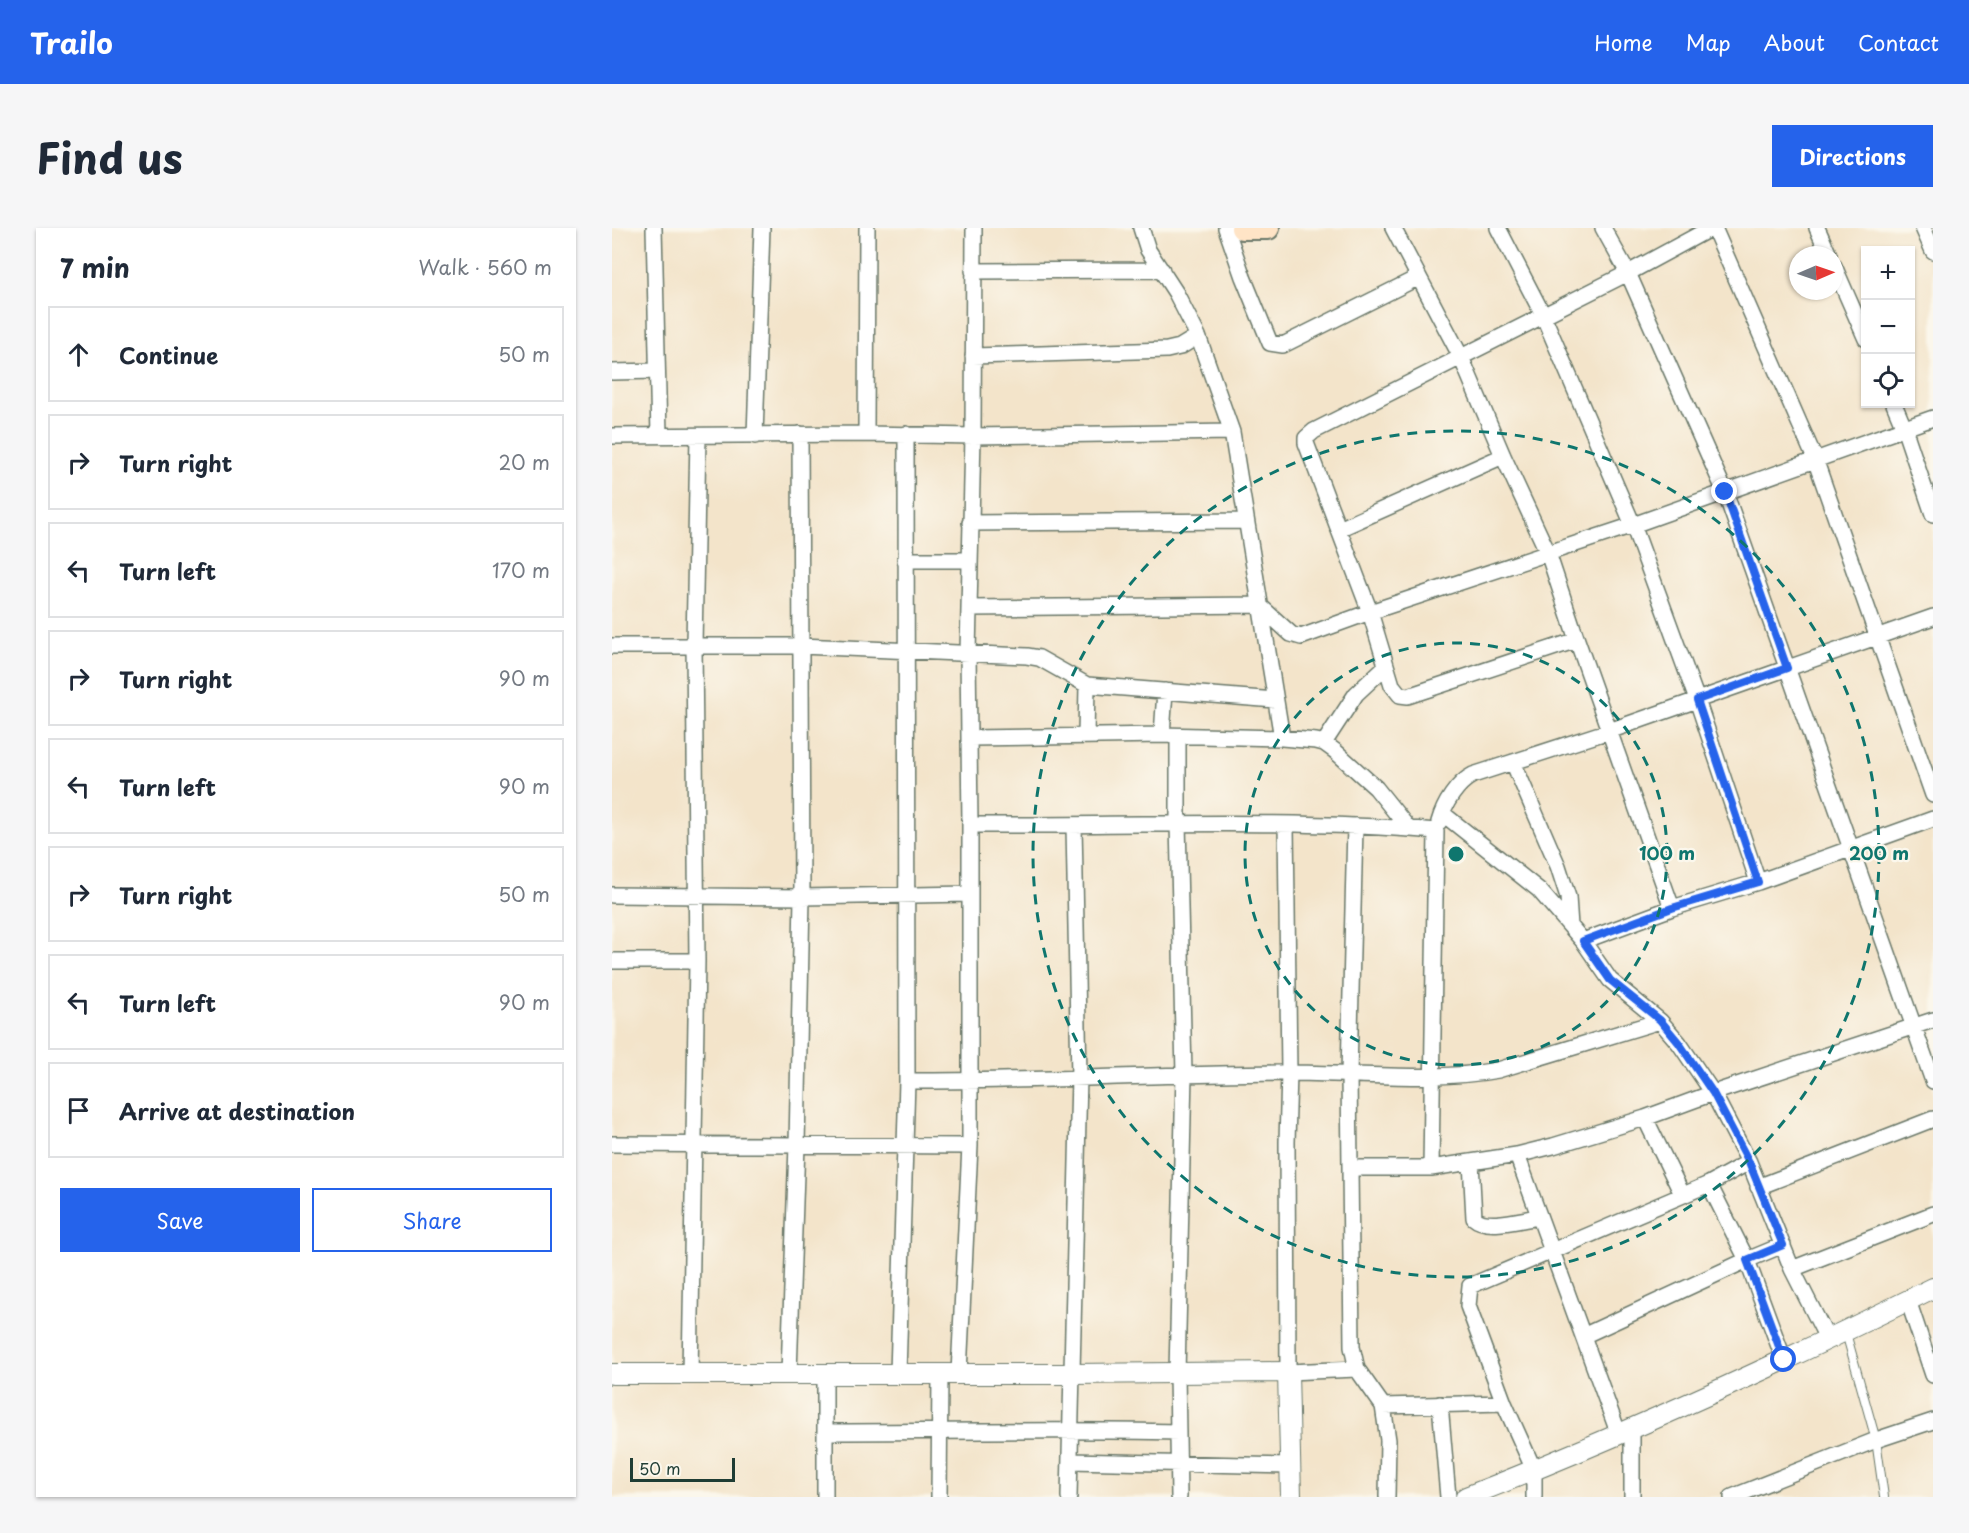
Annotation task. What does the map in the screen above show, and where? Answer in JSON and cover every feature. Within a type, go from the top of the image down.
[{"type":"main road","points":[[1242,228],[1268,228]]},
{"type":"street","points":[[654,228],[659,435]]},
{"type":"street","points":[[755,435],[762,228]]},
{"type":"street","points":[[866,434],[867,228]]},
{"type":"street","points":[[939,1497],[939,1432],[949,1373],[970,1146],[968,652],[973,436],[974,228]]},
{"type":"street","points":[[1141,228],[1148,250],[1176,293],[1198,336],[1232,432],[1282,738]]},
{"type":"street","points":[[1226,228],[1270,343],[1276,345],[1283,345],[1419,277]]},
{"type":"street","points":[[1393,228],[1461,357],[1548,553],[1672,908]]},
{"type":"street","points":[[1498,228],[1543,315],[1633,525],[1697,700],[1758,882]]},
{"type":"street","points":[[1603,228],[1628,273],[1725,492],[1933,1082]]},
{"type":"street","points":[[1577,640],[1408,696],[1400,695],[1392,686],[1370,612],[1306,443],[1308,435],[1712,228],[1815,459],[1933,795]]},
{"type":"street","points":[[1817,228],[1825,246]]},
{"type":"street","points":[[1923,228],[1933,251]]},
{"type":"street","points":[[973,271],[1162,270]]},
{"type":"street","points":[[1843,287],[1861,328]]},
{"type":"street","points":[[973,356],[1039,352],[1167,350],[1180,347],[1198,336]]},
{"type":"street","points":[[612,372],[657,371]]},
{"type":"street","points":[[1896,408],[1933,514]]},
{"type":"street","points":[[969,608],[1259,605],[1296,637],[1633,525],[1933,418]]},
{"type":"street","points":[[612,436],[906,434],[973,436],[1232,432]]},
{"type":"street","points":[[789,1373],[802,897],[800,434]]},
{"type":"street","points":[[898,1373],[906,1081],[906,434]]},
{"type":"street","points":[[690,1374],[697,962],[694,645],[698,436]]},
{"type":"street","points":[[1339,529],[1503,456]]},
{"type":"street","points":[[970,523],[1245,521]]},
{"type":"street","points":[[905,560],[969,560]]},
{"type":"street","points":[[1431,1168],[1436,831],[1442,813],[1462,780],[1933,617]]},
{"type":"street","points":[[612,646],[801,646],[968,652],[1039,658],[1087,685],[1275,700]]},
{"type":"street","points":[[1324,743],[1356,694],[1386,666]]},
{"type":"street","points":[[1086,736],[1087,685]]},
{"type":"street","points":[[1162,735],[1165,691]]},
{"type":"street","points":[[970,738],[1162,735],[1304,739],[1324,743],[1376,788],[1408,828]]},
{"type":"street","points":[[1178,736],[1184,1074],[1177,1373],[1179,1497]]},
{"type":"street","points":[[1513,762],[1558,866],[1568,897],[1570,926]]},
{"type":"street","points":[[1442,813],[1539,890],[1583,941],[1610,980],[1660,1020],[1679,1043],[1713,1093],[1749,1162],[1792,1269],[1837,1336]]},
{"type":"street","points":[[1583,941],[1672,908],[1758,882],[1933,819]]},
{"type":"street","points":[[970,825],[1287,824],[1436,831]]},
{"type":"street","points":[[1287,824],[1288,1372],[1291,1497]]},
{"type":"street","points":[[1069,1497],[1079,1077],[1074,826]]},
{"type":"street","points":[[1355,826],[1349,1074],[1352,1347],[1357,1369],[1383,1406],[1388,1440],[1387,1497]]},
{"type":"street","points":[[612,895],[802,897],[970,894]]},
{"type":"street","points":[[612,961],[697,962]]},
{"type":"street","points":[[906,1081],[1184,1074],[1289,1073],[1433,1076],[1480,1073],[1498,1070],[1660,1020]]},
{"type":"street","points":[[1350,1167],[1431,1168],[1517,1155],[1645,1118],[1933,1020]]},
{"type":"street","points":[[1645,1118],[1682,1194]]},
{"type":"street","points":[[1758,1186],[1933,1119]]},
{"type":"street","points":[[612,1144],[970,1146]]},
{"type":"street","points":[[1517,1155],[1583,1336],[1625,1433],[1632,1497]]},
{"type":"street","points":[[1471,1162],[1474,1218],[1478,1222],[1489,1224],[1539,1217]]},
{"type":"street","points":[[1534,1497],[1534,1470],[1504,1403],[1468,1306],[1468,1289],[1470,1286],[1551,1250],[1709,1184],[1749,1162]]},
{"type":"street","points":[[1709,1184],[1747,1260],[1784,1360]]},
{"type":"street","points":[[1792,1269],[1933,1214]]},
{"type":"street","points":[[1583,1336],[1783,1245]]},
{"type":"street","points":[[1466,1497],[1625,1433],[1837,1336],[1933,1288]]},
{"type":"street","points":[[1908,1300],[1933,1374]]},
{"type":"street","points":[[612,1374],[1071,1374],[1357,1369]]},
{"type":"street","points":[[825,1373],[825,1497]]},
{"type":"street","points":[[1383,1406],[1504,1403]]},
{"type":"street","points":[[1440,1404],[1448,1497]]},
{"type":"street","points":[[1731,1497],[1933,1420]]},
{"type":"street","points":[[825,1432],[1070,1429],[1178,1432]]},
{"type":"street","points":[[1070,1461],[1290,1466]]},
{"type":"lane","points":[[1837,1336],[1876,1440],[1884,1497]]},
{"type":"route","points":[[1725,492],[1787,668],[1697,700],[1758,882],[1672,908],[1583,941],[1610,980],[1660,1020],[1679,1043],[1713,1093],[1749,1162],[1783,1245],[1747,1260],[1784,1360]]}]
